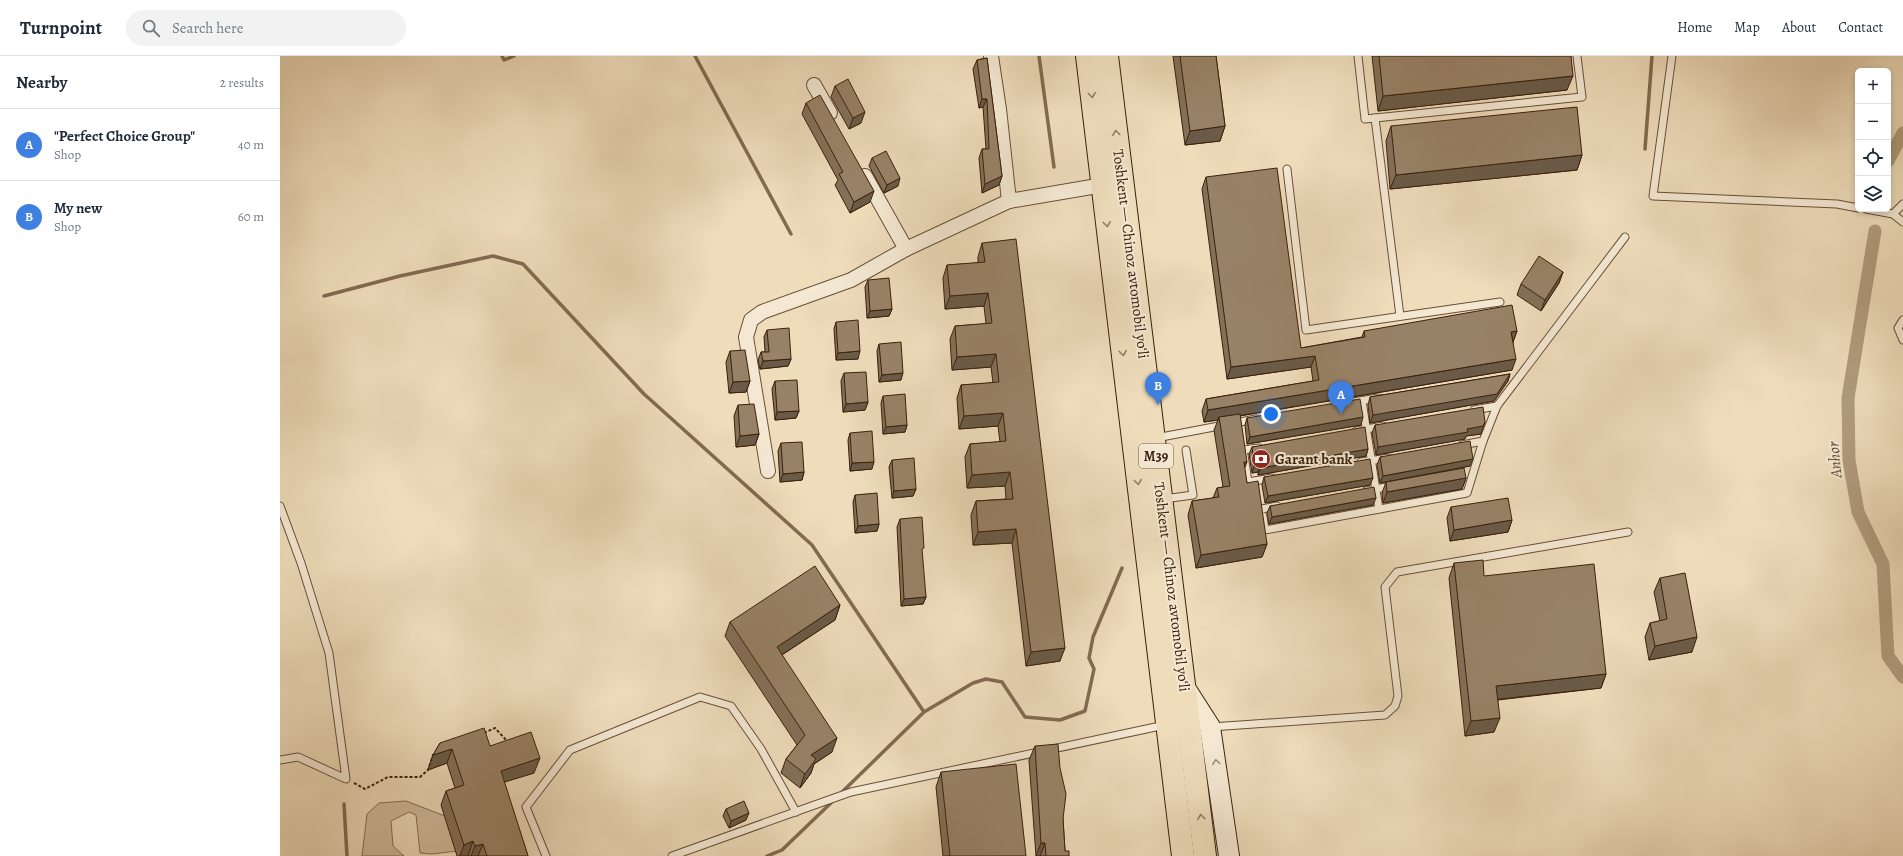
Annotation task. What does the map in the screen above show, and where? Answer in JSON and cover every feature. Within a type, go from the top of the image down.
[{"type":"highway","name":"Toshkent — Chinoz avtomobil yoʻli","points":[[1087,56],[1183,856]]},
{"type":"highway","name":"Toshkent — Chinoz avtomobil yoʻli","points":[[1107,56],[1206,856]]},
{"type":"street","points":[[991,56],[999,109],[1009,201]]},
{"type":"street","points":[[814,85],[837,126]]},
{"type":"street","points":[[860,167],[906,249]]},
{"type":"street","points":[[768,471],[746,337],[751,320],[762,312],[851,280],[906,249],[1009,201],[1103,185]]},
{"type":"street","name":"M39","points":[[1185,688],[1210,727],[1229,856]]},
{"type":"lane","points":[[1358,56],[1365,119],[1582,97],[1577,56]]},
{"type":"lane","points":[[1672,56],[1653,196],[1837,204],[1855,207]]},
{"type":"lane","points":[[1375,118],[1400,316]]},
{"type":"lane","points":[[1287,169],[1306,330],[1500,302]]},
{"type":"lane","points":[[1893,214],[1903,204]]},
{"type":"lane","points":[[1882,212],[1893,214],[1903,222]]},
{"type":"lane","points":[[1284,505],[1261,506],[1265,530],[1467,492],[1469,473],[1497,406],[1517,375],[1625,237]]},
{"type":"lane","points":[[1903,320],[1898,328],[1903,340]]},
{"type":"lane","points":[[1346,403],[1385,397]]},
{"type":"lane","points":[[1362,401],[1379,509]]},
{"type":"lane","points":[[1466,412],[1497,406]]},
{"type":"lane","points":[[1154,438],[1239,425],[1262,418]]},
{"type":"lane","points":[[1351,432],[1390,425]]},
{"type":"lane","points":[[1454,446],[1483,441]]},
{"type":"lane","points":[[1267,446],[1243,447],[1248,482],[1257,484],[1280,477]]},
{"type":"lane","points":[[1161,500],[1193,495],[1186,450]]},
{"type":"lane","points":[[1356,463],[1394,457]]},
{"type":"lane","points":[[1361,492],[1398,485]]},
{"type":"lane","points":[[280,506],[301,563],[329,653],[346,779]]},
{"type":"lane","points":[[1210,727],[1385,715],[1395,706],[1398,696],[1385,587],[1397,572],[1628,532]]},
{"type":"lane","points":[[546,856],[526,807],[570,750],[700,697],[731,706],[761,749],[796,812]]},
{"type":"lane","points":[[672,856],[843,794],[1167,725]]},
{"type":"lane","points":[[280,760],[298,757],[346,779]]},
{"type":"path","points":[[481,734],[495,728],[507,741],[514,742]]},
{"type":"path","points":[[503,746],[507,741]]},
{"type":"path","points":[[346,779],[365,789],[388,777],[420,777],[428,770],[433,755],[440,752]]},
{"type":"shaded area","points":[[406,801],[445,816],[457,851],[432,854],[420,853],[416,815],[409,812],[391,821],[393,846],[404,856],[362,856],[367,814],[379,803]]},
{"type":"building","points":[[1180,56],[1216,56],[1225,126],[1190,131]]},
{"type":"building","points":[[1379,56],[1571,56],[1573,76],[1383,96]]},
{"type":"building","points":[[987,58],[1002,176],[985,184],[982,149],[989,149],[987,99],[982,99],[977,60]]},
{"type":"building","points":[[848,79],[865,112],[853,118],[835,86]]},
{"type":"building","points":[[820,95],[874,191],[854,202],[839,174],[843,172],[806,103]]},
{"type":"building","points":[[1577,107],[1582,155],[1396,175],[1391,126]]},
{"type":"building","points":[[886,151],[900,178],[887,185],[872,158]]},
{"type":"building","points":[[1277,168],[1301,348],[1365,337],[1364,331],[1512,305],[1517,331],[1511,332],[1516,359],[1208,410],[1206,399],[1319,380],[1315,356],[1231,367],[1206,177]]},
{"type":"building","points":[[1016,239],[1065,648],[1031,652],[1016,529],[978,532],[976,501],[1013,499],[1010,472],[972,475],[970,444],[1006,441],[1003,413],[964,416],[961,385],[999,382],[996,354],[957,357],[955,326],[992,323],[988,293],[950,296],[947,265],[985,262],[982,243]]},
{"type":"building","points":[[1539,256],[1563,272],[1545,300],[1521,284]]},
{"type":"building","points":[[889,278],[892,309],[870,311],[868,280]]},
{"type":"building","points":[[858,320],[860,351],[838,353],[836,322]]},
{"type":"building","points":[[789,328],[791,359],[763,361],[761,352],[769,352],[767,330]]},
{"type":"building","points":[[901,342],[903,373],[882,375],[879,344]]},
{"type":"building","points":[[745,350],[750,381],[733,382],[730,351]]},
{"type":"building","points":[[866,372],[868,402],[846,404],[844,373]]},
{"type":"building","points":[[1510,374],[1497,394],[1373,415],[1370,397]]},
{"type":"building","points":[[797,380],[799,411],[777,412],[775,381]]},
{"type":"building","points":[[905,394],[907,425],[886,427],[883,396]]},
{"type":"building","points":[[1360,399],[1363,417],[1250,437],[1247,418]]},
{"type":"building","points":[[754,404],[759,434],[740,436],[738,405]]},
{"type":"building","points":[[1483,407],[1485,422],[1483,426],[1467,429],[1468,432],[1378,447],[1375,425]]},
{"type":"building","points":[[1240,414],[1247,462],[1244,462],[1247,483],[1258,481],[1267,544],[1201,555],[1192,501],[1219,497],[1217,488],[1230,486],[1219,417]]},
{"type":"building","points":[[1365,427],[1368,449],[1261,468],[1261,464],[1254,466],[1252,447]]},
{"type":"building","points":[[872,431],[874,462],[852,463],[850,433]]},
{"type":"building","points":[[1470,441],[1473,459],[1383,476],[1380,457]]},
{"type":"building","points":[[802,442],[804,472],[783,474],[781,443]]},
{"type":"building","points":[[914,458],[916,489],[894,491],[892,460]]},
{"type":"building","points":[[1370,459],[1373,478],[1268,496],[1264,477]]},
{"type":"building","points":[[1464,468],[1466,478],[1387,492],[1386,482]]},
{"type":"building","points":[[1374,487],[1376,498],[1272,517],[1270,506]]},
{"type":"building","points":[[877,493],[879,524],[858,526],[855,495]]},
{"type":"building","points":[[1508,498],[1512,520],[1454,530],[1451,507]]},
{"type":"building","points":[[922,517],[924,548],[922,549],[926,597],[904,599],[900,519]]},
{"type":"building","points":[[1483,560],[1484,576],[1594,564],[1606,674],[1496,686],[1500,718],[1471,721],[1454,563]]},
{"type":"building","points":[[815,566],[840,605],[777,647],[837,738],[811,755],[816,759],[805,774],[786,759],[805,735],[730,622]]},
{"type":"building","points":[[1685,573],[1697,637],[1655,646],[1650,623],[1667,619],[1660,578]]},
{"type":"building","points":[[484,728],[490,746],[531,732],[540,758],[501,771],[528,856],[487,856],[483,844],[475,846],[473,841],[464,845],[446,791],[464,785],[452,749],[433,755],[440,743]]},
{"type":"building","points":[[1058,744],[1060,768],[1066,794],[1063,819],[1065,851],[1069,851],[1069,856],[1046,856],[1045,843],[1041,843],[1035,746]]},
{"type":"building","points":[[1016,764],[1026,856],[950,856],[941,772]]},
{"type":"building","points":[[744,801],[749,813],[731,821],[726,809]]},
{"type":"waterway","points":[[502,56],[504,60],[514,56]]},
{"type":"waterway","points":[[695,56],[791,234]]},
{"type":"waterway","points":[[1039,56],[1054,167]]},
{"type":"waterway","points":[[1645,149],[1652,56]]},
{"type":"waterway","name":"Anhor","points":[[1891,155],[1903,133]]},
{"type":"waterway","name":"Anhor","points":[[1875,231],[1848,398],[1849,460],[1858,512],[1883,564],[1888,656],[1903,677]]},
{"type":"waterway","points":[[324,296],[400,276],[493,256],[523,264],[644,394],[812,545],[924,712]]},
{"type":"waterway","points":[[839,795],[924,712],[973,683],[986,679],[1002,682],[1025,717],[1060,720],[1085,711],[1094,669],[1089,658],[1093,637],[1122,568]]},
{"type":"waterway","points":[[767,856],[782,850],[833,801]]},
{"type":"waterway","points":[[344,804],[347,856]]},
{"type":"place","name":"My new","points":[[1158,405]]},
{"type":"place","name":"\"Perfect Choice Group\"","points":[[1341,414]]},
{"type":"place","name":"Garant bank","points":[[1261,459]]}]
